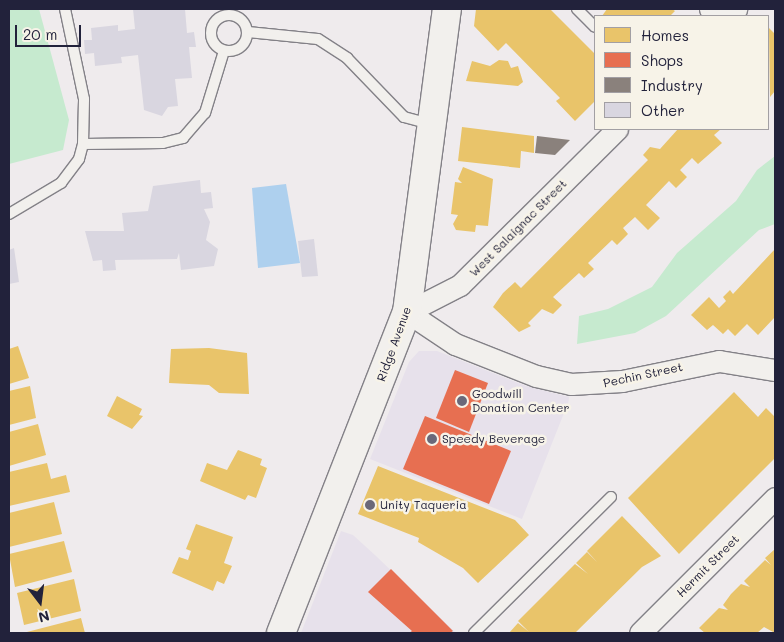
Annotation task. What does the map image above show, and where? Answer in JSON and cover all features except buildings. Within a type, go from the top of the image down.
[{"type":"main road","name":"Ridge Avenue","points":[[280,633],[407,312],[447,9]]},
{"type":"street","name":"West Salaignac Street","points":[[407,312],[460,285],[616,130]]},
{"type":"street","name":"Pechin Street","points":[[407,312],[454,344],[536,376],[571,384],[622,382],[719,361],[775,370]]},
{"type":"street","name":"Hermit Street","points":[[640,633],[775,498]]},
{"type":"lane","points":[[9,214],[61,183],[79,160],[83,144],[84,99],[65,9]]},
{"type":"lane","points":[[577,9],[594,26]]},
{"type":"lane","points":[[224,51],[212,36],[218,17],[233,17],[248,32],[318,39],[347,58],[397,112],[412,122],[432,125]]},
{"type":"lane","points":[[224,51],[240,47],[248,32]]},
{"type":"lane","points":[[83,144],[163,143],[183,138],[205,113],[224,51]]},
{"type":"lane","points":[[474,633],[611,497]]},
{"type":"shaded area","points":[[419,351],[437,351],[526,386],[569,397],[567,413],[564,413],[522,519],[370,459],[409,362]]},
{"type":"shaded area","points":[[341,531],[353,535],[456,633],[301,633]]},
{"type":"green space","points":[[9,9],[39,9],[69,120],[63,150],[9,164]]},
{"type":"green space","points":[[775,156],[775,224],[759,230],[666,316],[635,333],[577,344],[579,316],[608,309],[652,287],[677,253],[736,201],[757,170]]},
{"type":"water","points":[[286,184],[300,263],[258,268],[252,188]]},
{"type":"place","name":"Goodwill Donation Center","points":[[462,401]]},
{"type":"place","name":"Speedy Beverage","points":[[432,439]]},
{"type":"place","name":"Unity Taqueria","points":[[370,505]]}]
